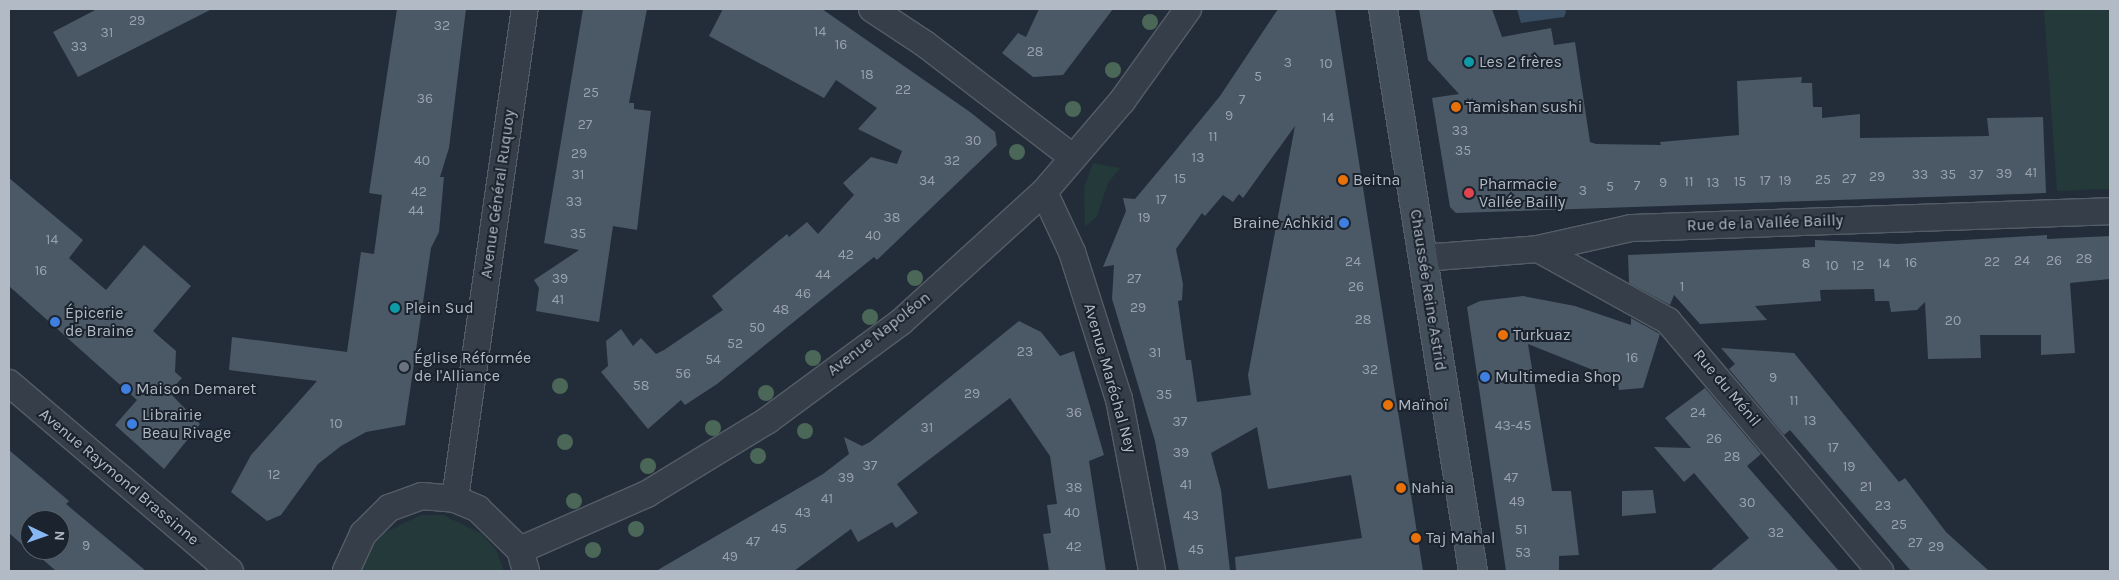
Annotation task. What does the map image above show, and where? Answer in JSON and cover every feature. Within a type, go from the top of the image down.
[{"type":"main road","name":"Chaussée Reine Astrid","points":[[1383,9],[1472,571]]},
{"type":"street","name":"Avenue Général Ruquoy","points":[[455,499],[525,9]]},
{"type":"street","points":[[872,9],[925,44],[1070,156]]},
{"type":"street","name":"Avenue Napoléon","points":[[523,561],[647,494],[768,420],[901,322],[1044,192],[1070,156],[1122,102],[1188,9]]},
{"type":"street","name":"Avenue Maréchal Ney","points":[[1044,192],[1072,252],[1120,399],[1152,571]]},
{"type":"street","name":"Rue de la Vallée Bailly","points":[[1422,258],[1538,249],[1631,228],[2110,210]]},
{"type":"street","name":"Rue du Ménil","points":[[1538,249],[1668,321],[1880,571]]},
{"type":"street","name":"Avenue Raymond Brassinne","points":[[9,383],[230,571]]},
{"type":"street","points":[[346,571],[363,534],[389,508],[422,496],[455,499],[490,518],[523,561]]},
{"type":"green space","points":[[2044,9],[2110,9],[2110,189],[2057,191]]},
{"type":"green space","points":[[1093,163],[1120,168],[1108,183],[1097,216],[1085,227],[1084,187]]},
{"type":"green space","points":[[421,515],[443,515],[482,534],[496,550],[504,571],[361,571],[370,548],[384,533]]},
{"type":"water","points":[[1517,9],[1565,9],[1566,12],[1564,17],[1521,23]]},
{"type":"building","points":[[97,9],[212,9],[78,77],[53,32]]},
{"type":"building","points":[[397,9],[466,9],[449,148],[440,177],[444,177],[439,232],[431,248],[405,425],[366,432],[341,446],[318,464],[281,515],[267,521],[231,492],[251,455],[317,381],[229,370],[232,337],[347,352],[361,252],[374,254],[382,195],[369,193]]},
{"type":"building","points":[[583,9],[647,9],[629,103],[634,103],[634,109],[651,111],[637,230],[613,226],[599,322],[536,311],[539,288],[534,280],[579,250],[544,243]]},
{"type":"building","points":[[723,9],[822,9],[970,112],[995,132],[997,145],[877,260],[874,257],[717,384],[685,405],[681,400],[648,429],[601,372],[608,366],[606,341],[621,329],[633,346],[641,338],[656,354],[664,350],[723,310],[712,296],[787,234],[789,237],[807,222],[818,234],[854,195],[843,183],[871,157],[897,164],[902,151],[858,129],[877,108],[836,80],[824,98],[709,36]]},
{"type":"building","points":[[1039,9],[1113,9],[1063,75],[1033,77],[1002,53],[1018,33],[1026,37]]},
{"type":"building","points":[[1278,9],[1335,9],[1423,571],[1236,571],[1235,557],[1362,538],[1351,475],[1268,489],[1257,427],[1211,453],[1221,490],[1230,571],[1179,571],[1155,441],[1112,299],[1114,265],[1103,267],[1126,211],[1123,198],[1135,199],[1220,96]],"holes":[[[1295,126],[1248,375],[1251,395],[1197,402],[1191,360],[1186,360],[1178,301],[1182,300],[1183,284],[1176,249],[1202,213],[1205,216],[1223,195],[1233,202],[1239,194],[1243,198]]]},
{"type":"building","points":[[1419,9],[1492,9],[1502,37],[1551,28],[1554,45],[1575,42],[1590,142],[1596,144],[1661,145],[1660,142],[1739,135],[1737,81],[1802,77],[1801,83],[1812,83],[1813,107],[1822,107],[1822,118],[1860,114],[1860,138],[1989,136],[1987,118],[2043,117],[2046,193],[1456,213],[1450,207],[1432,98],[1459,94],[1428,60]]},
{"type":"building","points":[[9,178],[83,240],[69,258],[106,290],[144,245],[191,286],[153,331],[176,351],[175,372],[182,378],[169,392],[200,424],[164,469],[115,425],[137,400],[9,286]]},
{"type":"building","points":[[2047,235],[2047,239],[2110,236],[2110,279],[2070,283],[2075,353],[2041,355],[2041,335],[1980,335],[1981,358],[1928,359],[1925,302],[1917,310],[1891,312],[1889,301],[1875,301],[1874,289],[1820,290],[1821,301],[1755,306],[1767,320],[1700,324],[1674,295],[1670,305],[1629,283],[1628,255],[1815,247],[1815,240],[1898,244]]},
{"type":"building","points":[[1523,296],[1575,306],[1631,325],[1631,318],[1660,334],[1643,388],[1619,390],[1618,380],[1528,344],[1552,491],[1571,491],[1579,555],[1559,556],[1559,571],[1506,571],[1467,307],[1480,301]]},
{"type":"building","points":[[1019,321],[1041,332],[1060,356],[1074,351],[1104,455],[1089,461],[1106,571],[1049,571],[1043,534],[1051,533],[1047,505],[1057,504],[1050,456],[1010,398],[897,484],[918,513],[896,528],[892,522],[858,542],[851,529],[794,571],[656,571],[823,474],[849,454],[844,437],[862,446],[870,442]]},
{"type":"building","points":[[1721,348],[1794,353],[1899,482],[1905,478],[1946,532],[1989,571],[1911,571],[1790,430],[1784,435],[1729,369],[1735,364]]},
{"type":"building","points":[[1705,388],[1761,454],[1747,466],[1839,571],[1710,571],[1749,538],[1694,473],[1684,482],[1654,447],[1691,448],[1665,418]]},
{"type":"building","points":[[9,450],[69,501],[66,504],[146,571],[56,571],[43,560],[70,560],[70,510],[20,510],[20,543],[9,533]]},
{"type":"building","points":[[1653,490],[1656,513],[1622,516],[1622,491]]},
{"type":"place","name":"Les 2 frères","points":[[1469,62]]},
{"type":"place","name":"Tamishan sushi","points":[[1456,107]]},
{"type":"place","name":"Beitna","points":[[1343,180]]},
{"type":"place","name":"Pharmacie Vallée Bailly","points":[[1469,193]]},
{"type":"place","name":"Braine Achkid","points":[[1344,223]]},
{"type":"place","name":"Plein Sud","points":[[395,308]]},
{"type":"place","name":"Épicerie de Braine","points":[[55,322]]},
{"type":"place","name":"Turkuaz","points":[[1503,335]]},
{"type":"place","name":"Église Réformée de l'Alliance","points":[[404,367]]},
{"type":"place","name":"Multimedia Shop","points":[[1485,377]]},
{"type":"place","name":"Maison Demaret","points":[[126,389]]},
{"type":"place","name":"Maïnoï","points":[[1388,405]]},
{"type":"place","name":"Librairie Beau Rivage","points":[[132,424]]},
{"type":"place","name":"Nahia","points":[[1401,488]]},
{"type":"place","name":"Taj Mahal","points":[[1416,538]]}]
